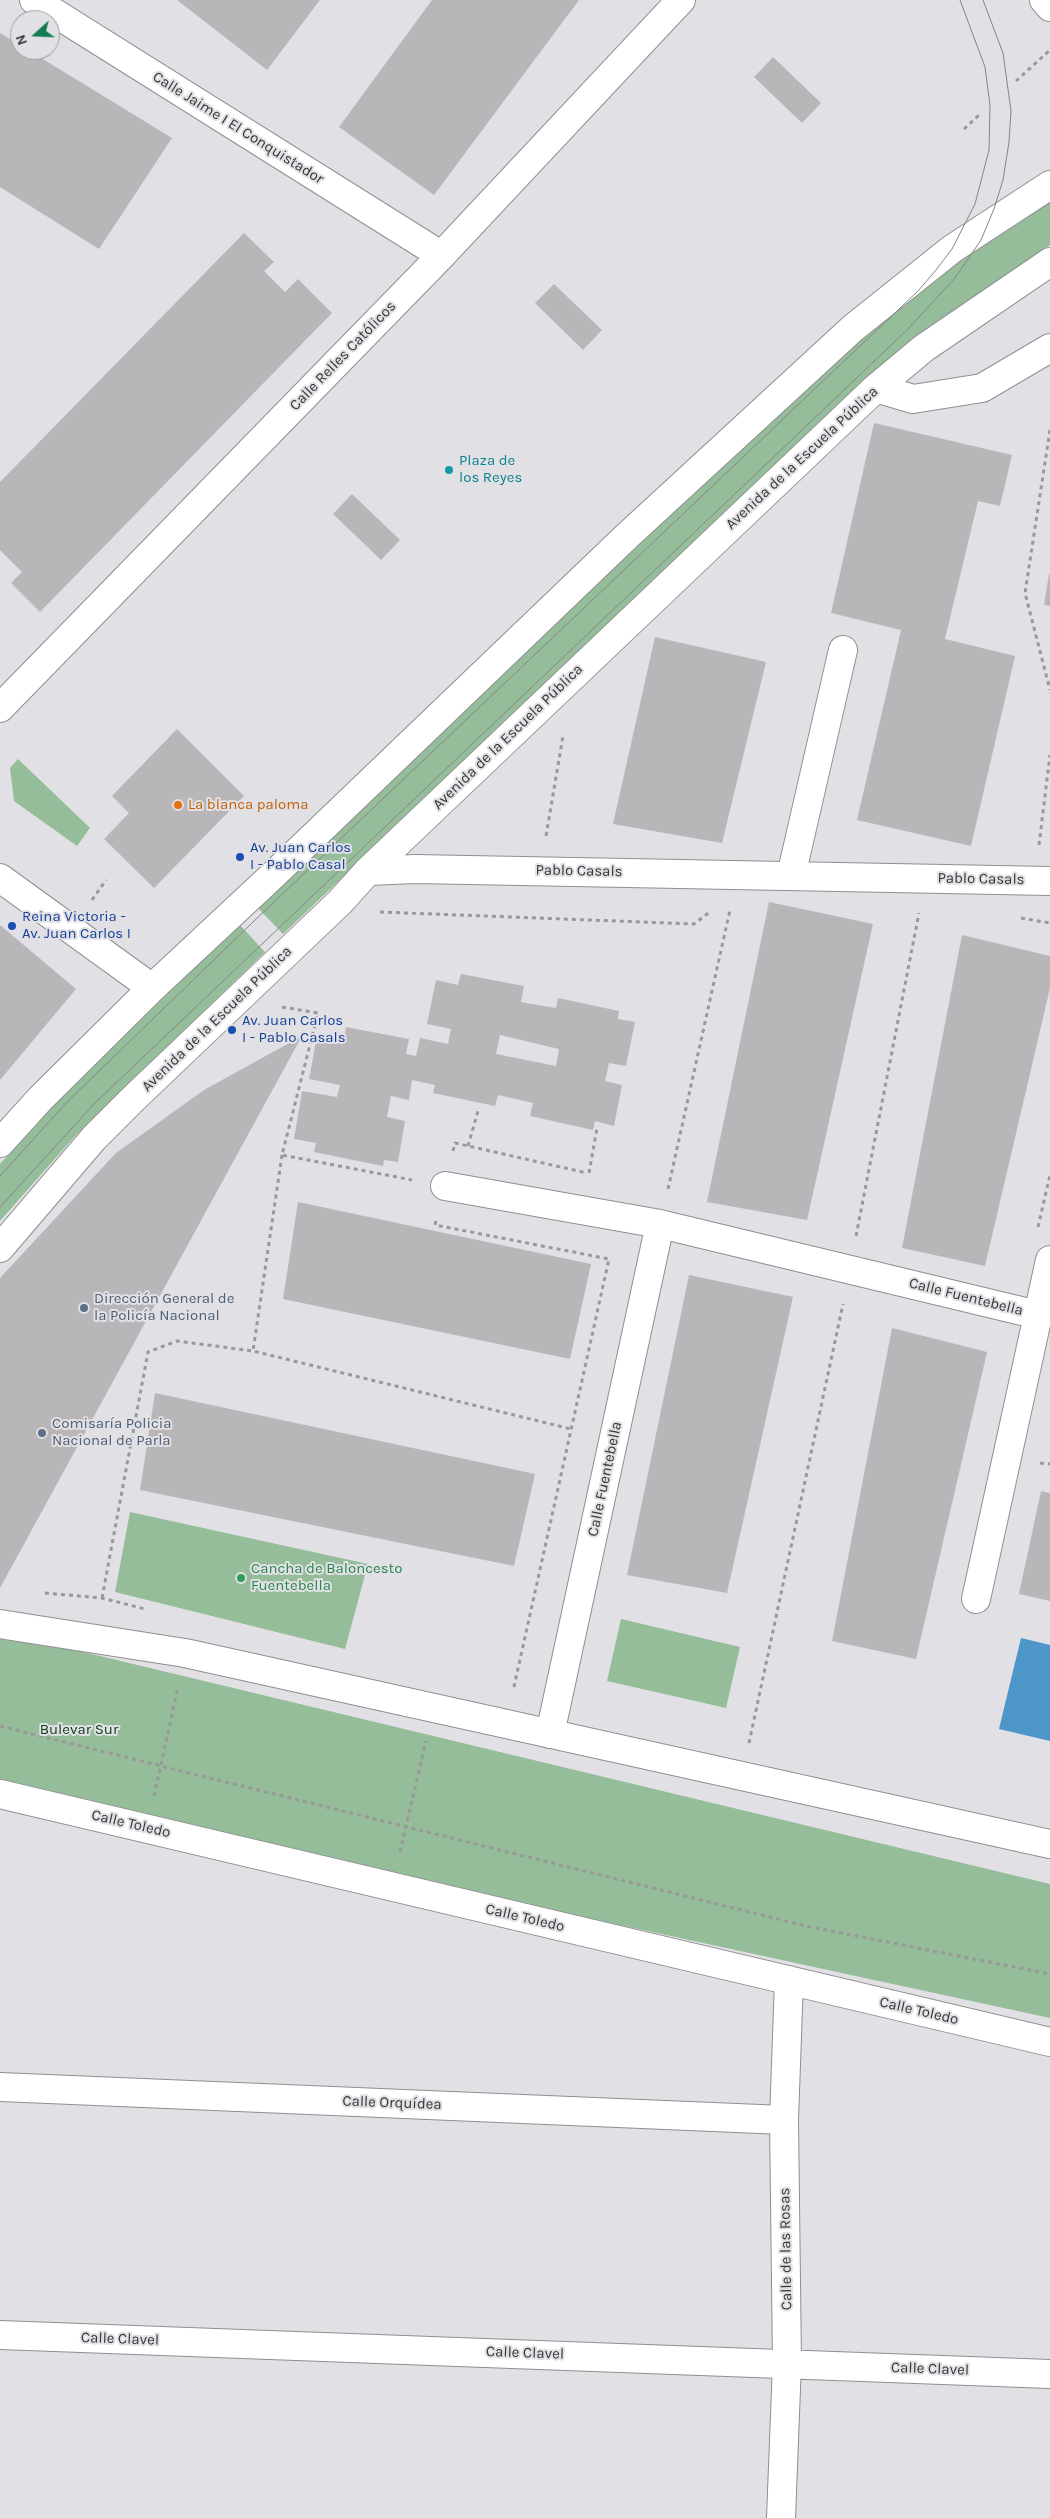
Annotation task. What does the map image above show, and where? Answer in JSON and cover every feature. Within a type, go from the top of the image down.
[{"type":"street","name":"Calle Jaime I El Conquistador","points":[[34,0],[431,249],[440,257]]},
{"type":"street","name":"Calle Relles Católicos","points":[[0,708],[440,257],[682,0]]},
{"type":"street","points":[[1044,0],[1050,7]]},
{"type":"street","points":[[0,1143],[40,1099],[152,988],[270,878],[627,536],[853,328],[952,249],[1050,185]]},
{"type":"street","name":"Avenida de la Escuela Pública","points":[[0,1248],[94,1138],[340,902],[368,871],[876,388],[924,348],[1050,262]]},
{"type":"street","points":[[876,388],[913,399],[982,388],[1050,348]]},
{"type":"street","points":[[791,876],[843,650]]},
{"type":"street","name":"Pablo Casals","points":[[368,871],[415,868],[736,883],[791,876],[1043,881]]},
{"type":"street","points":[[0,878],[152,988]]},
{"type":"street","name":"Calle Fuentebella","points":[[445,1186],[660,1224],[1039,1300]]},
{"type":"street","name":"Calle Fuentebella","points":[[550,1734],[660,1224]]},
{"type":"street","name":"Calle Fuentebella","points":[[976,1599],[1039,1300],[1050,1264]]},
{"type":"street","points":[[0,1624],[185,1653],[434,1706],[550,1734],[1050,1844]]},
{"type":"street","name":"Calle Toledo","points":[[0,1794],[1050,2042]]},
{"type":"street","name":"Calle de las Rosas","points":[[781,2518],[787,2363],[784,2120],[789,1980]]},
{"type":"street","name":"Calle Orquídea","points":[[0,2087],[784,2120]]},
{"type":"street","name":"Calle Clavel","points":[[0,2334],[1050,2374]]},
{"type":"path","points":[[1016,81],[1050,50]]},
{"type":"path","points":[[964,129],[979,115]]},
{"type":"path","points":[[1050,430],[1025,592],[1050,690]]},
{"type":"path","points":[[545,839],[565,727]]},
{"type":"path","points":[[1043,881],[1050,755]]},
{"type":"path","points":[[92,901],[106,880]]},
{"type":"path","points":[[370,912],[694,924],[736,883]]},
{"type":"path","points":[[660,1224],[736,883]]},
{"type":"path","points":[[855,1241],[920,910]]},
{"type":"path","points":[[1013,916],[1050,923]]},
{"type":"path","points":[[254,1350],[282,1155],[318,1013],[273,1006]]},
{"type":"path","points":[[468,1146],[478,1110]]},
{"type":"path","points":[[589,1173],[597,1128]]},
{"type":"path","points":[[282,1155],[445,1186]]},
{"type":"path","points":[[748,1745],[844,1298]]},
{"type":"path","points":[[102,1598],[148,1352],[177,1341],[254,1350],[571,1429]]},
{"type":"path","points":[[146,1828],[185,1653]]},
{"type":"path","points":[[393,1887],[405,1827],[434,1706]]},
{"type":"path","points":[[0,1726],[806,1926],[1050,1974]]},
{"type":"green space","points":[[1050,199],[1050,245],[900,351],[855,390],[283,934],[257,907],[875,321],[901,298]]},
{"type":"green space","points":[[18,759],[90,828],[77,846],[14,801],[10,768]]},
{"type":"green space","points":[[239,924],[265,952],[75,1136],[0,1221],[0,1164],[53,1106]]},
{"type":"green space","name":"Cancha de Baloncesto Fuentebella","points":[[130,1512],[368,1564],[345,1649],[115,1592]]},
{"type":"green space","points":[[621,1619],[740,1647],[726,1708],[607,1681]]},
{"type":"green space","name":"Bulevar Sur","points":[[0,1632],[1050,1884],[1050,2018],[0,1791]]},
{"type":"water","points":[[1021,1638],[1050,1645],[1050,1741],[999,1729]]},
{"type":"building","points":[[177,0],[320,0],[267,70]]},
{"type":"building","points":[[432,0],[579,0],[434,195],[339,127]]},
{"type":"building","points":[[0,33],[10,39],[10,60],[44,60],[172,138],[99,249],[0,187]]},
{"type":"building","points":[[773,57],[821,103],[802,123],[754,77]]},
{"type":"building","points":[[244,233],[274,262],[264,271],[285,292],[298,279],[332,313],[40,612],[11,583],[22,572],[0,550],[0,482]]},
{"type":"building","points":[[554,284],[602,330],[583,350],[535,303]]},
{"type":"building","points":[[874,423],[1012,455],[1000,506],[978,501],[945,639],[1015,656],[971,846],[857,820],[901,630],[831,613]]},
{"type":"building","points":[[352,494],[400,540],[381,560],[333,514]]},
{"type":"building","points":[[1050,574],[1050,606],[1044,605]]},
{"type":"building","points":[[655,637],[766,662],[722,843],[613,824]]},
{"type":"building","name":"La blanca paloma","points":[[177,729],[244,796],[154,888],[104,839],[129,813],[112,796]]},
{"type":"building","points":[[769,902],[873,924],[807,1220],[707,1202]]},
{"type":"building","points":[[0,925],[76,989],[0,1080]]},
{"type":"building","points":[[962,935],[1050,956],[1050,988],[985,1266],[902,1248]]},
{"type":"building","points":[[461,974],[524,986],[521,1002],[556,1008],[558,998],[619,1011],[618,1019],[635,1022],[626,1066],[609,1063],[605,1081],[622,1085],[614,1126],[595,1121],[593,1130],[530,1116],[533,1103],[498,1095],[495,1106],[433,1093],[435,1085],[412,1080],[409,1100],[391,1096],[387,1117],[405,1121],[398,1162],[384,1160],[383,1166],[314,1152],[316,1143],[294,1139],[302,1091],[337,1097],[340,1085],[309,1079],[317,1036],[344,1041],[346,1027],[409,1039],[406,1054],[416,1056],[420,1038],[448,1044],[451,1029],[427,1024],[436,980],[458,985]],"holes":[[[500,1035],[559,1049],[556,1066],[496,1054]]]},
{"type":"building","name":"Comisaría Policia Nacional de Parla","points":[[302,1036],[0,1588],[0,1278],[116,1153],[204,1090]]},
{"type":"building","points":[[298,1202],[591,1264],[570,1359],[283,1299]]},
{"type":"building","points":[[689,1275],[793,1297],[727,1593],[627,1575]]},
{"type":"building","points":[[892,1328],[987,1352],[916,1659],[832,1641]]},
{"type":"building","points":[[155,1393],[535,1474],[514,1566],[140,1490]]},
{"type":"building","points":[[1041,1491],[1050,1493],[1050,1601],[1019,1594]]},
{"type":"tram line","points":[[0,1176],[66,1103],[253,922],[918,291],[936,270],[952,249],[975,204],[989,150],[990,105],[985,67],[960,0]]},
{"type":"tram line","points":[[0,1207],[95,1103],[907,330],[955,278],[981,240],[994,209],[1003,180],[1009,142],[1011,111],[1003,53],[983,0]]},
{"type":"place","name":"Plaza de los Reyes","points":[[449,470]]},
{"type":"place","name":"La blanca paloma","points":[[178,805]]},
{"type":"place","name":"Av. Juan Carlos I - Pablo Casal","points":[[240,857]]},
{"type":"place","name":"Reina Victoria - Av. Juan Carlos I","points":[[12,926]]},
{"type":"place","name":"Av. Juan Carlos I - Pablo Casals","points":[[232,1030]]},
{"type":"place","name":"Dirección General de la Policía Nacional","points":[[84,1308]]},
{"type":"place","name":"Comisaría Policia Nacional de Parla","points":[[42,1433]]},
{"type":"place","name":"Cancha de Baloncesto Fuentebella","points":[[241,1578]]}]
